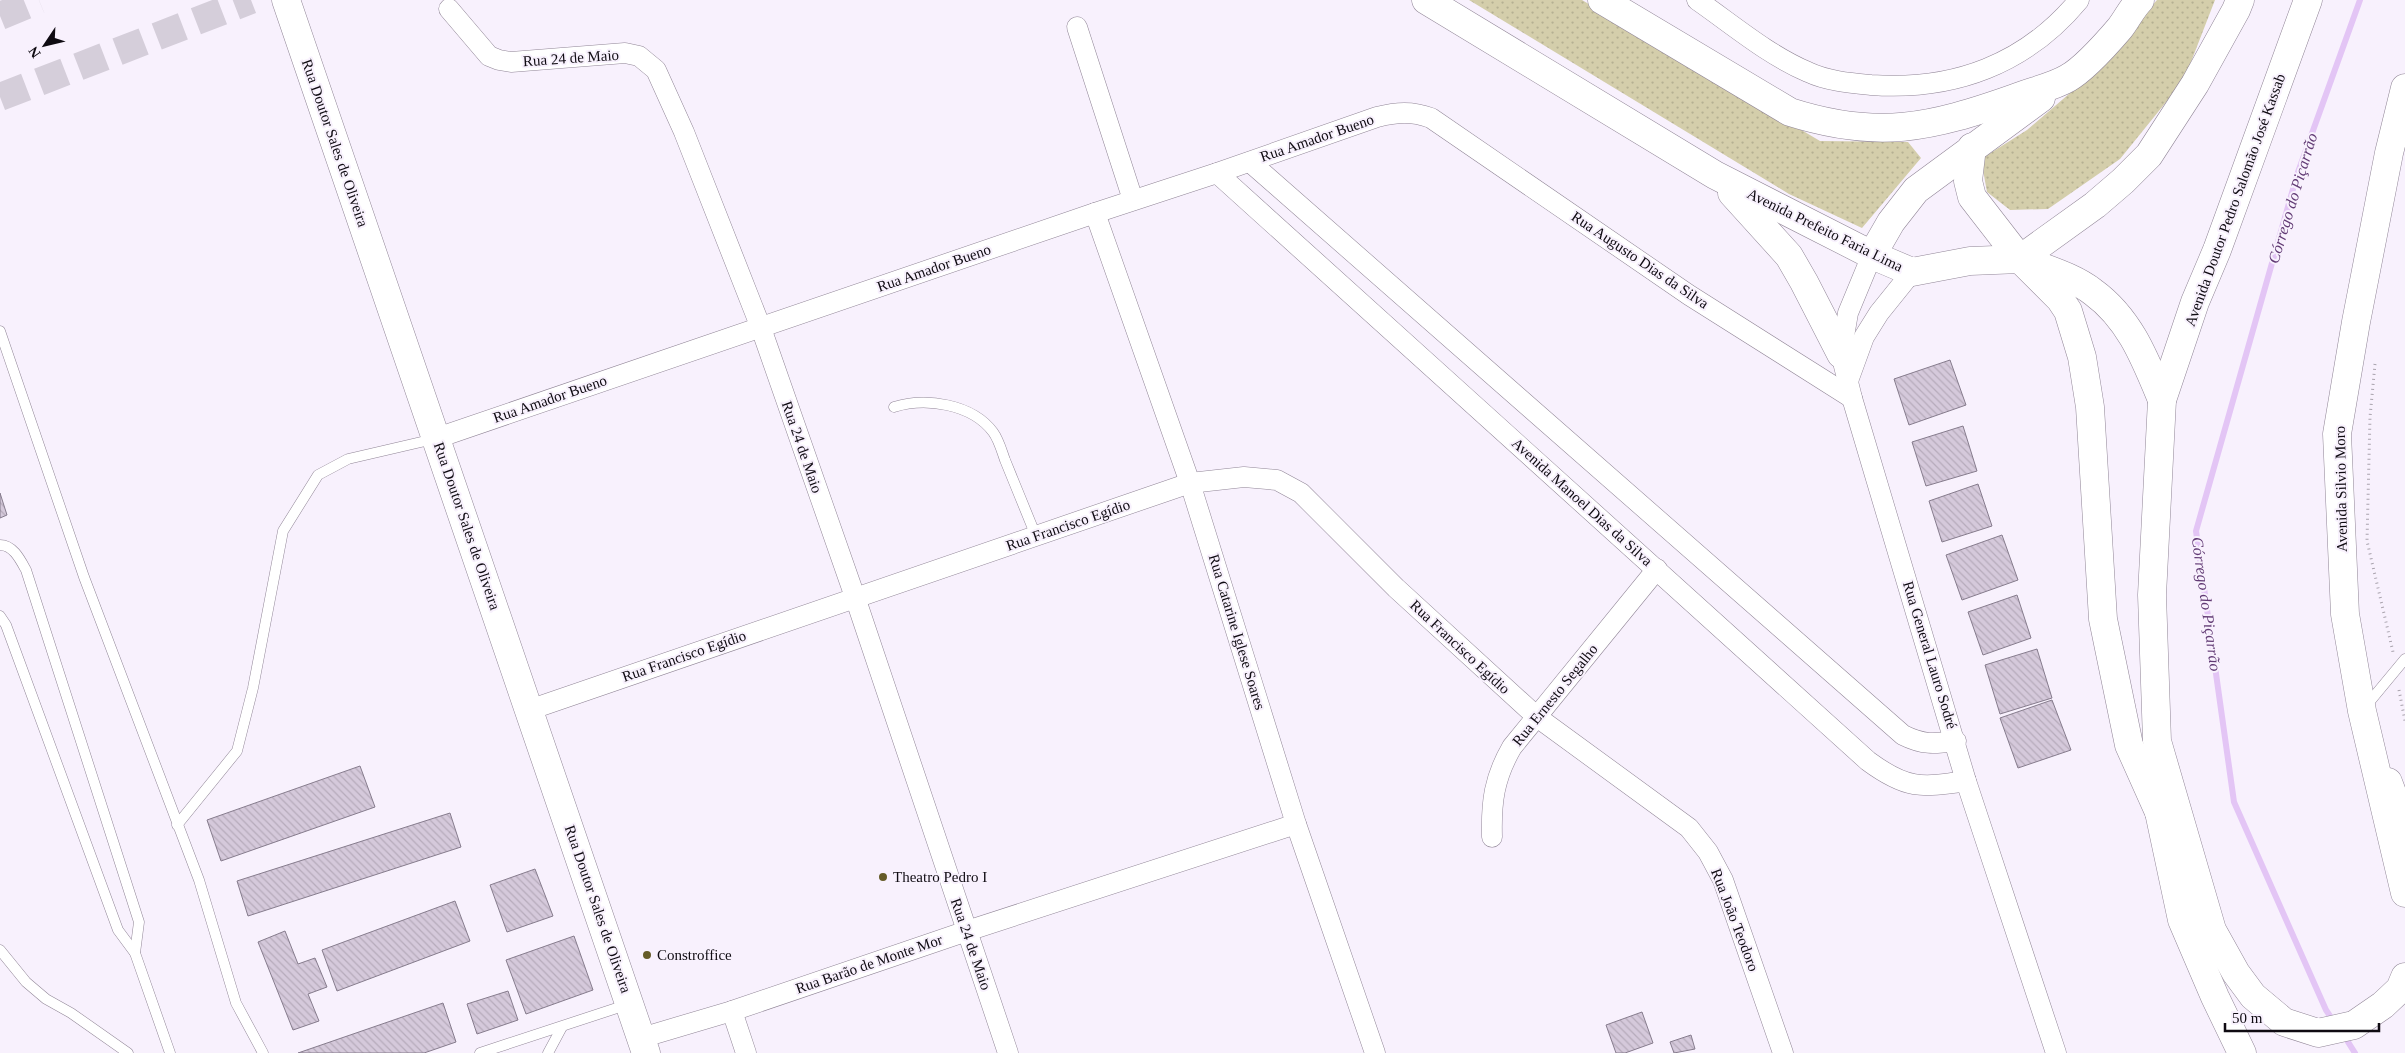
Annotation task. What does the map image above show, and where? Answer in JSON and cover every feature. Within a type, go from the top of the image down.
[{"type":"main road","name":"Rua Doutor Sales de Oliveira","points":[[286,0],[643,1046]]},
{"type":"main road","name":"Avenida Prefeito Faria Lima","points":[[1426,0],[1715,175],[1872,255],[1912,272],[1970,261],[2020,259]]},
{"type":"main road","points":[[1602,0],[1790,112],[1832,124],[1856,128],[1894,128],[1940,122],[1978,111],[2068,78]]},
{"type":"main road","points":[[2020,259],[2123,182],[2149,155],[2195,84],[2240,0]]},
{"type":"main road","name":"Avenida Doutor Pedro Salomão José Kassab","points":[[2242,1053],[2215,997],[2182,920],[2159,812],[2152,595],[2162,400],[2195,302],[2217,250],[2308,0]]},
{"type":"main road","points":[[1872,255],[1891,222],[1916,190],[2068,78],[2104,46],[2138,1]]},
{"type":"main road","name":"Avenida Silvio Moro","points":[[2405,88],[2389,153],[2356,322],[2337,434],[2345,614],[2365,720],[2405,827]]},
{"type":"main road","points":[[1972,147],[1968,181],[1972,197],[2020,259],[2060,299],[2068,312],[2082,357],[2090,407],[2103,619],[2129,745],[2159,812]]},
{"type":"main road","points":[[1715,175],[1788,256],[1804,282],[1841,354]]},
{"type":"main road","name":"Avenida Doutor Pedro Salomão José Kassab","points":[[2020,259],[2060,274],[2093,291],[2113,310],[2138,342],[2162,400]]},
{"type":"main road","points":[[2365,720],[2405,893]]},
{"type":"main road","points":[[2157,741],[2212,930],[2236,974],[2253,996],[2284,1022],[2297,1028],[2318,1033],[2354,1025],[2383,1005],[2402,983]]},
{"type":"street","points":[[1697,0],[1777,56],[1810,73],[1845,82],[1895,86],[1924,85],[1959,78],[2016,56],[2045,37],[2079,0]]},
{"type":"street","name":"Rua 24 de Maio","points":[[449,9],[489,56],[498,60],[512,62],[625,53],[640,56],[648,61],[656,70],[684,132],[761,328],[855,597],[1008,1053]]},
{"type":"street","points":[[1077,27],[1133,200]]},
{"type":"street","name":"Rua Amador Bueno","points":[[437,438],[1133,200],[1250,162],[1377,117],[1398,112],[1416,112],[1431,118]]},
{"type":"street","name":"Rua Augusto Dias da Silva","points":[[1431,118],[1689,294],[1850,390]]},
{"type":"street","points":[[1250,162],[1903,735],[1918,742],[1935,744],[1956,741]]},
{"type":"street","name":"Avenida Manoel Dias da Silva","points":[[1217,173],[1868,761],[1890,776],[1910,784],[1933,786],[1966,781]]},
{"type":"street","points":[[1250,203],[1270,178]]},
{"type":"street","name":"Rua Catarine Iglese Soares","points":[[1095,213],[1190,483],[1296,824],[1375,1053]]},
{"type":"street","name":"Rua General Lauro Sodré","points":[[1872,255],[1848,313],[1841,354],[1850,390],[1956,741],[1966,781],[2056,1053]]},
{"type":"street","points":[[1850,390],[1855,358],[1864,337],[1879,313],[1912,272]]},
{"type":"street","name":"Rua Francisco Egídio","points":[[529,710],[1190,483],[1244,477],[1276,480],[1301,493],[1396,588],[1537,717]]},
{"type":"street","name":"Rua Ernesto Segalho","points":[[1492,837],[1491,806],[1499,769],[1512,747],[1657,569]]},
{"type":"street","name":"Rua João Teodoro","points":[[1537,717],[1689,828],[1708,852],[1723,880],[1783,1053]]},
{"type":"street","name":"Rua Barão de Monte Mor","points":[[643,1046],[732,1010],[1296,824]]},
{"type":"street","points":[[732,1010],[746,1053]]},
{"type":"lane","points":[[0,331],[84,576],[176,825],[199,880],[236,1003],[263,1053]]},
{"type":"lane","points":[[894,407],[904,404],[928,402],[952,406],[979,418],[994,433],[1036,536]]},
{"type":"lane","points":[[176,825],[237,751],[253,688],[283,531],[318,475],[348,459],[437,438]]},
{"type":"lane","points":[[0,545],[5,545],[17,554],[26,570],[139,922],[135,953]]},
{"type":"lane","points":[[0,616],[6,625],[118,930],[135,953],[170,1053]]},
{"type":"lane","points":[[2365,720],[2405,659]]},
{"type":"lane","points":[[0,950],[26,982],[46,999],[71,1013],[128,1053]]},
{"type":"lane","points":[[480,1053],[630,1004]]},
{"type":"lane","points":[[548,1053],[562,1027]]},
{"type":"path","points":[[2376,358],[2370,417],[2367,541],[2390,634],[2405,722]]},
{"type":"shaded area","points":[[1469,0],[1582,0],[1820,141],[1908,142],[1921,158],[1862,228],[1789,194]]},
{"type":"shaded area","points":[[2157,0],[2215,0],[2184,80],[2120,159],[2048,209],[2010,210],[1987,192],[1981,159],[2027,130],[2091,75]]},
{"type":"building","points":[[1950,360],[1966,405],[1909,425],[1894,379]]},
{"type":"building","points":[[1963,426],[1977,471],[1926,486],[1912,442]]},
{"type":"building","points":[[1978,484],[1992,526],[1942,542],[1929,501]]},
{"type":"building","points":[[0,493],[7,515],[0,518]]},
{"type":"building","points":[[2002,535],[2018,580],[1962,600],[1946,555]]},
{"type":"building","points":[[2017,595],[2031,638],[1983,655],[1968,612]]},
{"type":"building","points":[[2037,649],[2052,698],[2000,714],[1985,665]]},
{"type":"building","points":[[2052,700],[2071,750],[2018,768],[2000,718]]},
{"type":"building","points":[[360,766],[375,807],[221,861],[207,820]]},
{"type":"building","points":[[450,813],[461,847],[248,916],[237,881]]},
{"type":"building","points":[[535,869],[553,916],[507,932],[490,885]]},
{"type":"building","points":[[455,901],[470,941],[337,991],[322,950]]},
{"type":"building","points":[[285,931],[298,964],[315,958],[327,987],[308,994],[319,1021],[293,1030],[258,942]]},
{"type":"building","points":[[574,936],[593,990],[526,1014],[506,960]]},
{"type":"building","points":[[508,991],[518,1020],[477,1034],[467,1004]]},
{"type":"building","points":[[443,1003],[456,1042],[424,1053],[298,1053]]},
{"type":"building","points":[[1642,1012],[1653,1043],[1625,1053],[1616,1053],[1606,1025]]},
{"type":"building","points":[[1691,1035],[1695,1049],[1674,1053],[1670,1042]]},
{"type":"waterway","name":"Córrego do Piçarrão","points":[[2334,1022],[2326,1010],[2234,802],[2196,531],[2297,175],[2360,0]]},
{"type":"waterway","name":"Córrego do Piçarrão","points":[[2343,1034],[2355,1053]]},
{"type":"tunnel","points":[[0,16],[39,0]]},
{"type":"tunnel","points":[[0,97],[251,0]]},
{"type":"place","name":"Theatro Pedro I","points":[[883,877]]},
{"type":"place","name":"Constroffice","points":[[647,955]]}]
